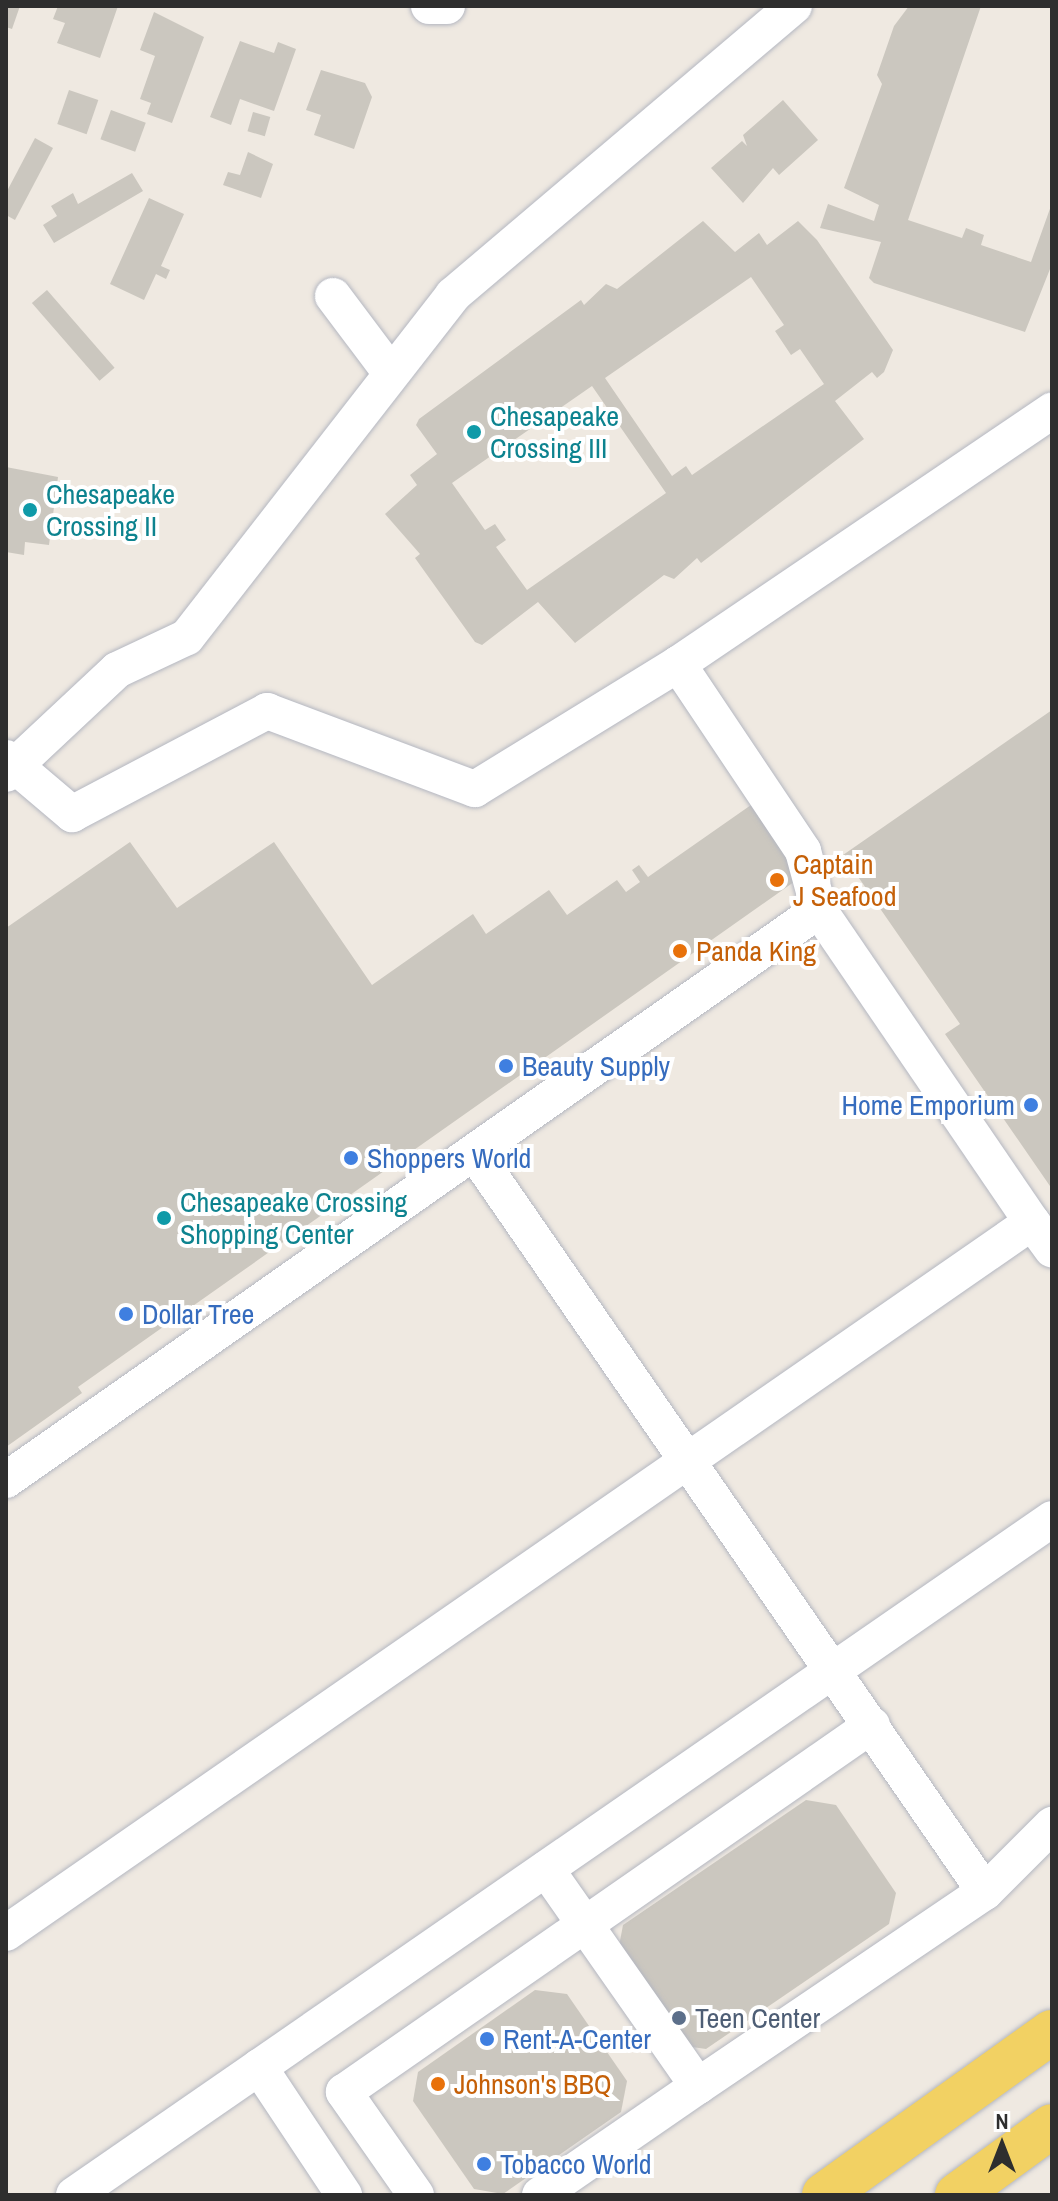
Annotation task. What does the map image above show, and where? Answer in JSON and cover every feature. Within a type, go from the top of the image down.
[{"type":"main road","points":[[824,2195],[1052,2032]]},
{"type":"main road","points":[[957,2195],[1052,2126]]},
{"type":"lane","points":[[794,6],[453,295],[390,372],[331,459],[187,637],[117,670],[9,766],[72,814],[267,711],[475,789],[678,664],[1052,411]]},
{"type":"lane","points":[[333,296],[390,372]]},
{"type":"lane","points":[[6,1933],[689,1460],[1042,1236],[819,910],[803,851],[678,664]]},
{"type":"lane","points":[[6,1480],[819,910]]},
{"type":"lane","points":[[474,1152],[835,1669],[985,1892]]},
{"type":"lane","points":[[74,2195],[1052,1519]]},
{"type":"lane","points":[[416,2195],[344,2092],[872,1725]]},
{"type":"lane","points":[[540,2195],[985,1892],[1052,1825]]},
{"type":"lane","points":[[546,1869],[698,2086]]},
{"type":"lane","points":[[259,2067],[344,2195]]},
{"type":"building","points":[[6,6],[20,6],[12,29],[6,27]]},
{"type":"building","points":[[58,6],[118,6],[100,58],[57,43],[65,23],[53,19]]},
{"type":"building","points":[[909,6],[981,6],[908,220],[962,238],[966,228],[984,235],[981,245],[1031,262],[1052,203],[1052,264],[1025,332],[874,283],[869,278],[881,242],[820,228],[828,204],[874,221],[879,205],[844,188],[882,84],[877,75],[894,26]]},
{"type":"building","points":[[154,12],[204,37],[172,123],[147,114],[151,103],[140,99],[155,56],[140,50]]},
{"type":"building","points":[[240,41],[274,53],[278,42],[296,49],[274,111],[240,99],[231,125],[210,117]]},
{"type":"building","points":[[321,70],[365,83],[372,97],[354,149],[314,135],[321,115],[306,110]]},
{"type":"building","points":[[69,90],[98,100],[87,134],[57,124]]},
{"type":"building","points":[[783,100],[818,140],[779,175],[773,168],[743,203],[711,168],[742,141],[747,146],[743,135]]},
{"type":"building","points":[[111,110],[146,123],[135,152],[100,139]]},
{"type":"building","points":[[253,112],[270,117],[265,136],[247,131]]},
{"type":"building","points":[[35,138],[53,148],[15,220],[6,215],[6,193]]},
{"type":"building","points":[[248,152],[273,164],[261,198],[223,185],[228,172],[240,175]]},
{"type":"building","points":[[132,173],[143,191],[54,243],[43,225],[57,216],[51,206],[73,193],[78,204]]},
{"type":"building","points":[[149,198],[184,214],[161,266],[170,270],[166,279],[156,274],[144,300],[110,284]]},
{"type":"building","name":"Chesapeake Crossing III","points":[[703,221],[735,252],[759,233],[767,245],[798,221],[817,240],[893,350],[884,372],[877,378],[872,372],[835,401],[864,439],[701,563],[697,558],[674,579],[664,575],[575,643],[538,602],[482,645],[475,642],[415,558],[420,554],[385,514],[417,485],[410,475],[437,454],[416,425],[419,419],[581,300],[584,305],[606,284],[617,289]],"holes":[[[751,277],[784,325],[775,331],[791,355],[800,349],[824,384],[692,475],[686,466],[672,476],[605,378]],[[592,386],[666,493],[527,590],[496,547],[506,540],[495,524],[485,530],[452,483]]]},
{"type":"building","points":[[47,290],[115,368],[99,381],[32,303]]},
{"type":"building","name":"Chesapeake Crossing II","points":[[6,467],[58,477],[49,545],[25,542],[24,555],[6,552]]},
{"type":"building","points":[[1052,710],[1052,1189],[945,1034],[960,1024],[843,855]]},
{"type":"building","name":"Chesapeake Crossing Shopping Center","points":[[751,805],[801,877],[78,1387],[82,1393],[6,1447],[6,928],[130,842],[177,908],[274,842],[372,985],[473,914],[486,934],[549,890],[567,915],[617,880],[626,892],[640,882],[632,870],[639,865],[648,877]]},
{"type":"building","points":[[806,1800],[836,1805],[896,1893],[889,1924],[706,2049],[678,2045],[617,1957],[623,1925]]},
{"type":"building","points":[[535,1990],[567,1994],[627,2081],[621,2112],[503,2194],[474,2189],[413,2101],[418,2072]]},
{"type":"place","name":"Chesapeake Crossing III","points":[[474,432]]},
{"type":"place","name":"Chesapeake Crossing II","points":[[30,510]]},
{"type":"place","name":"Captain J Seafood","points":[[777,880]]},
{"type":"place","name":"Panda King","points":[[680,951]]},
{"type":"place","name":"Beauty Supply","points":[[506,1066]]},
{"type":"place","name":"Home Emporium","points":[[1031,1105]]},
{"type":"place","name":"Shoppers World","points":[[351,1158]]},
{"type":"place","name":"Chesapeake Crossing Shopping Center","points":[[164,1218]]},
{"type":"place","name":"Dollar Tree","points":[[126,1314]]},
{"type":"place","name":"Teen Center","points":[[679,2018]]},
{"type":"place","name":"Rent-A-Center","points":[[487,2039]]},
{"type":"place","name":"Johnson's BBQ","points":[[438,2084]]},
{"type":"place","name":"Tobacco World","points":[[484,2164]]}]
